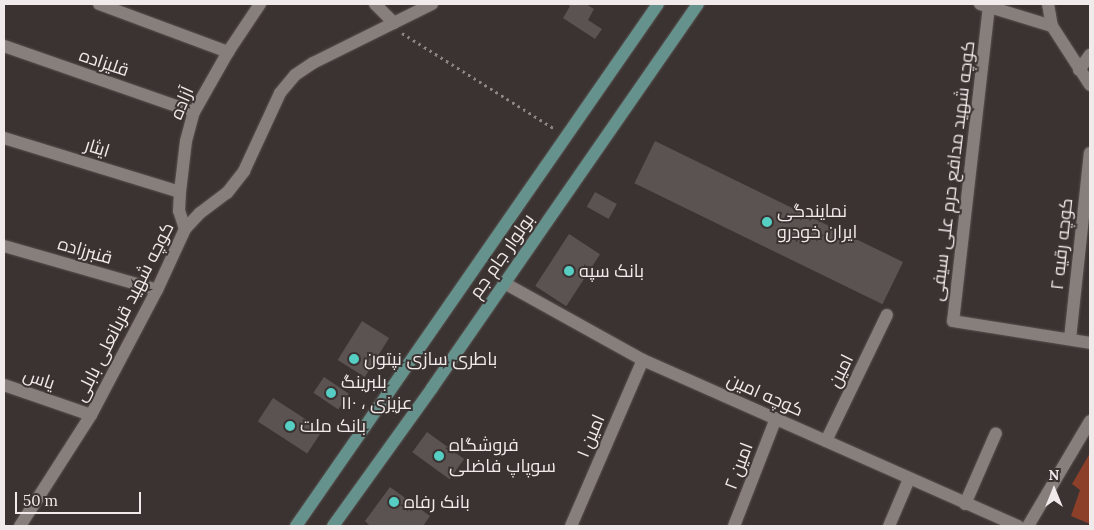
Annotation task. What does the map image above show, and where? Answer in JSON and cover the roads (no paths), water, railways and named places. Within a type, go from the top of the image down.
[{"type":"main road","name":"بولوار جام جم","points":[[296,526],[658,4]]},
{"type":"main road","name":"بولوار جام جم","points":[[333,526],[504,283],[692,6]]},
{"type":"street","points":[[99,4],[228,52]]},
{"type":"street","name":"آزاده","points":[[185,229],[179,211],[180,192],[186,141],[194,112],[228,52],[260,4]]},
{"type":"street","points":[[374,4],[392,24]]},
{"type":"street","name":"کوچه شهید قربانعلی بابلی","points":[[20,526],[91,415],[158,290],[185,229],[200,213],[227,193],[244,171],[280,93],[295,75],[313,63],[432,4]]},
{"type":"street","points":[[1048,4],[1052,26],[1090,85]]},
{"type":"street","points":[[985,5],[1052,26]]},
{"type":"street","name":"کوچه شهید مدافع حرم علی سیفی","points":[[985,5],[953,321],[1090,343]]},
{"type":"street","name":"قلیزاده","points":[[4,46],[194,112]]},
{"type":"street","points":[[1079,70],[1090,55]]},
{"type":"street","name":"ایثار","points":[[4,138],[180,192]]},
{"type":"street","name":"کوچه رقیه ۲","points":[[1070,339],[1090,153]]},
{"type":"street","name":"قنبرزاده","points":[[4,246],[158,290]]},
{"type":"street","name":"کوچه امین","points":[[504,283],[643,360],[1018,526]]},
{"type":"street","name":"امین","points":[[826,441],[887,315]]},
{"type":"street","name":"امین ۱","points":[[571,526],[643,360]]},
{"type":"street","name":"یاس","points":[[4,385],[91,415]]},
{"type":"street","name":"امین ۲","points":[[734,526],[776,418]]},
{"type":"street","points":[[1028,526],[1090,421]]},
{"type":"street","points":[[965,504],[996,434]]},
{"type":"street","points":[[889,526],[909,479]]},
{"type":"place","name":"نمایندگی ایران خودرو","points":[[767,222]]},
{"type":"place","name":"بانک سپه","points":[[569,271]]},
{"type":"place","name":"باطری سازی نپتون","points":[[354,359]]},
{"type":"place","name":"بلبرینگ ۱۱۰ ، عزیزی","points":[[331,393]]},
{"type":"place","name":"بانک ملت","points":[[290,426]]},
{"type":"place","name":"فروشگاه سوپاپ فاضلی","points":[[439,456]]},
{"type":"place","name":"بانک رفاه","points":[[394,502]]}]
